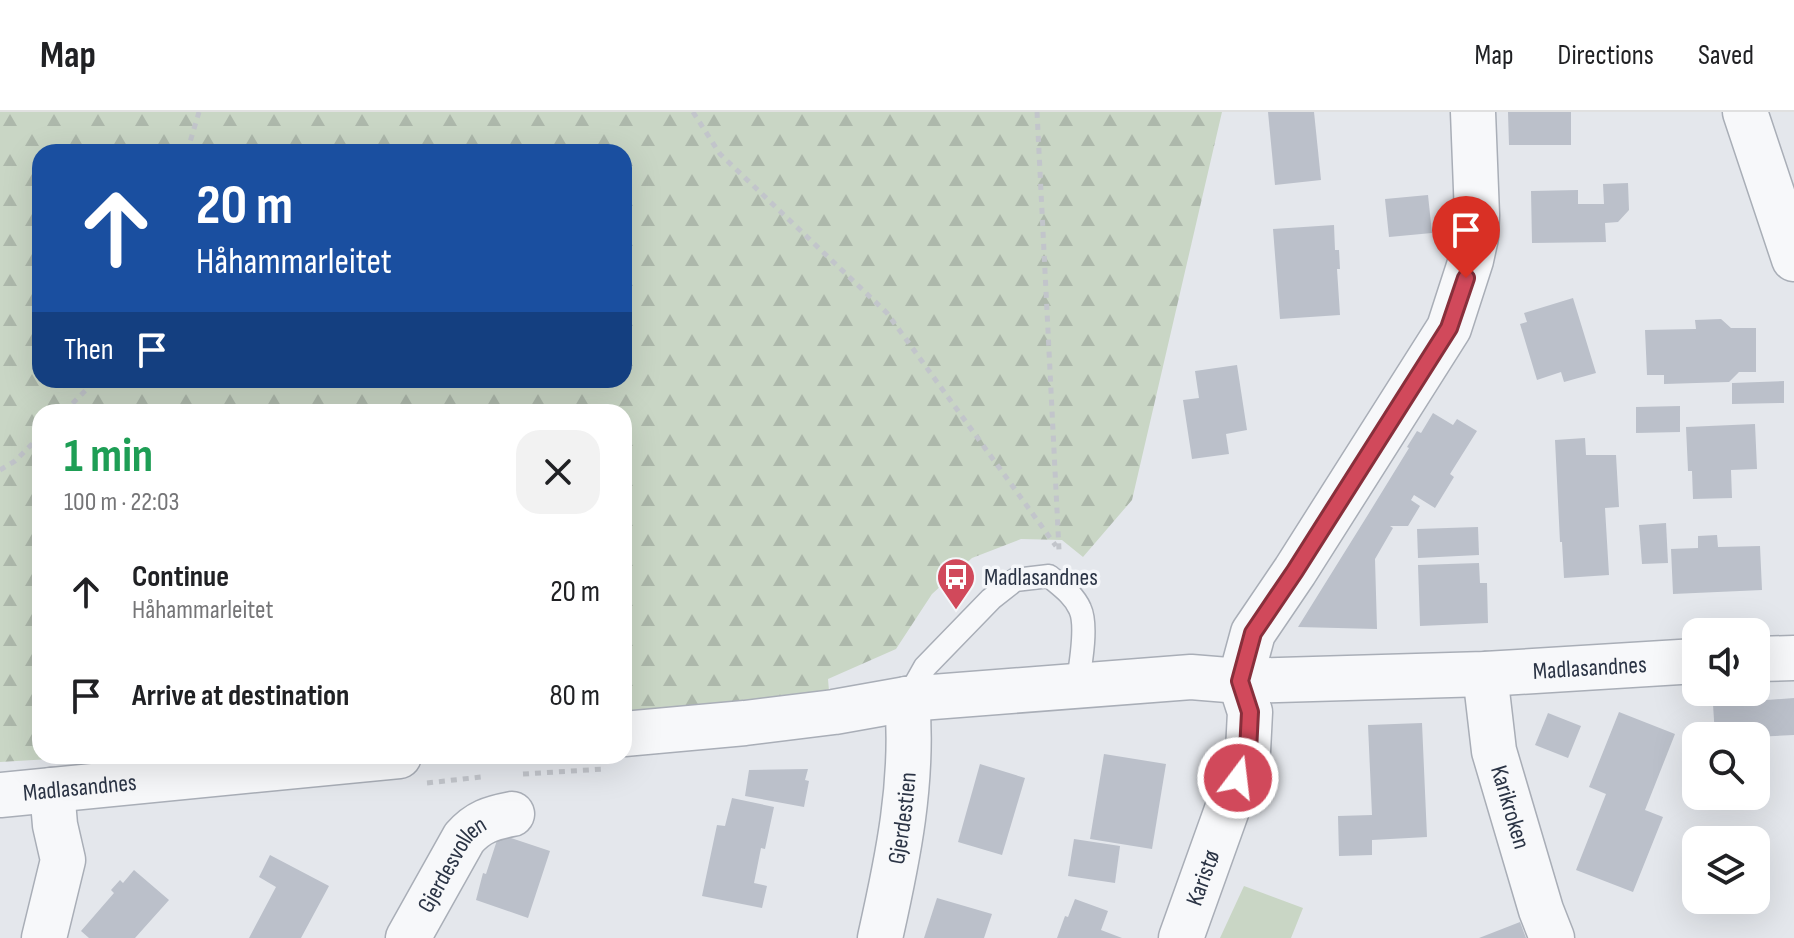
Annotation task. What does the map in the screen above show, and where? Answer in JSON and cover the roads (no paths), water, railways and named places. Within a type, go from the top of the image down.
[{"type":"street","points":[[1240,681],[1253,633],[1449,328],[1476,237],[1473,112]]},
{"type":"street","points":[[1745,112],[1783,188],[1794,259]]},
{"type":"street","points":[[1770,659],[1794,658]]},
{"type":"street","name":"Madlasandnes","points":[[632,733],[834,712],[907,699],[1191,677],[1240,681],[1485,674],[1682,662]]},
{"type":"street","name":"Karikroken","points":[[1485,674],[1494,751],[1552,938]]},
{"type":"street","name":"Karistø","points":[[1181,938],[1248,751],[1250,712],[1240,681]]},
{"type":"street","name":"Gjerdestien","points":[[880,938],[895,873],[908,788],[907,699]]},
{"type":"street","name":"Madlasandnes","points":[[0,795],[317,764]]},
{"type":"street","points":[[44,938],[63,860],[55,825],[52,790]]},
{"type":"street","name":"Gjerdesvollen","points":[[408,938],[464,838],[474,826],[512,814]]},
{"type":"lane","points":[[907,699],[925,667],[991,599],[1015,580],[1049,576],[1070,593],[1081,611],[1083,642],[1077,687]]},
{"type":"place","name":"Madlasandnes","points":[[956,611]]}]
